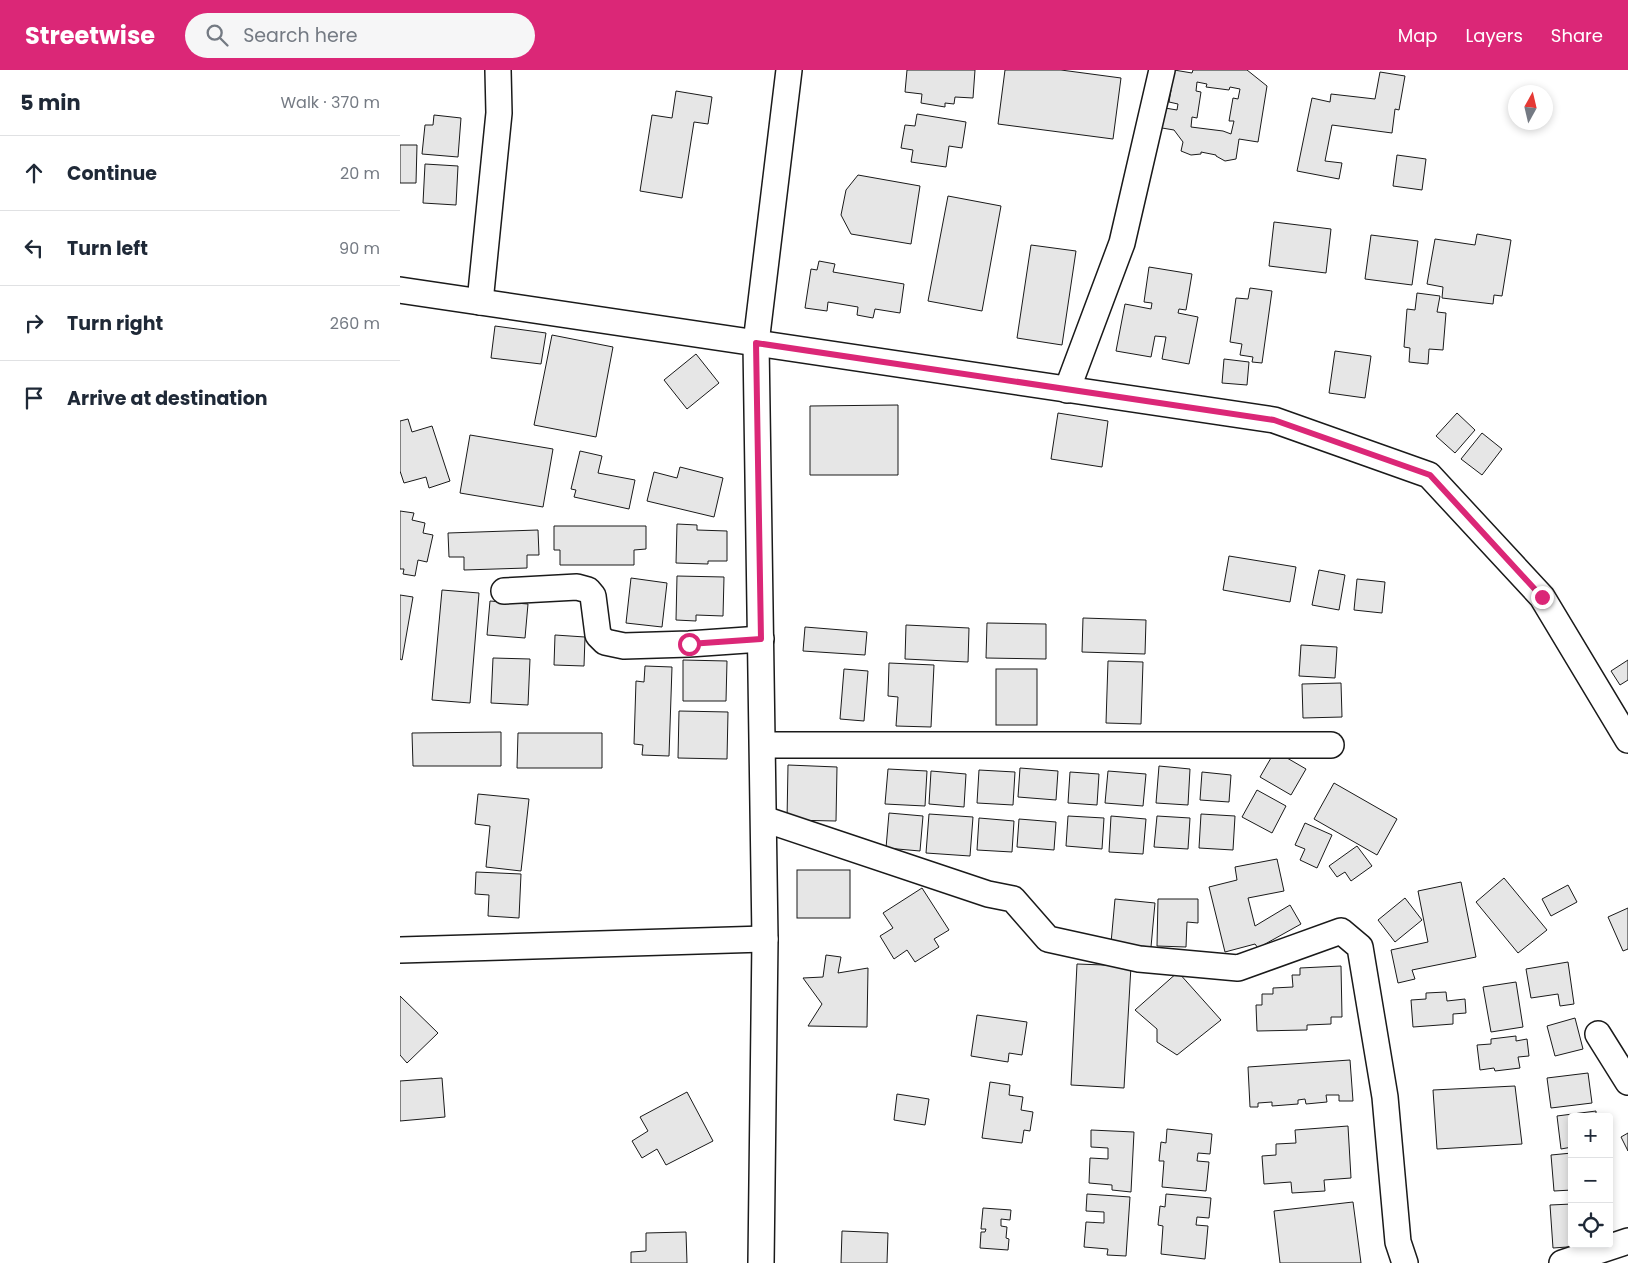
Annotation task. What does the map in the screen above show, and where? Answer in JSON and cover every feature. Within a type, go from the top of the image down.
[{"type":"street","points":[[480,302],[499,113],[498,70]]},
{"type":"street","points":[[761,1263],[766,939],[756,343],[789,70]]},
{"type":"street","points":[[1067,390],[1122,243],[1162,70]]},
{"type":"street","points":[[400,290],[1274,420],[1430,475],[1542,597],[1628,740]]},
{"type":"street","points":[[504,591],[577,587],[588,590],[595,606],[598,635],[605,642],[624,646],[761,639]]},
{"type":"street","points":[[763,745],[1331,745]]},
{"type":"street","points":[[764,818],[988,894],[1013,899],[1048,939],[1138,959],[1238,968],[1341,931],[1360,947],[1385,1097],[1398,1242],[1405,1263]]},
{"type":"street","points":[[400,950],[766,939]]},
{"type":"street","points":[[1598,1034],[1628,1082]]},
{"type":"street","points":[[1562,1263],[1628,1241]]},
{"type":"building","points":[[907,70],[975,70],[973,98],[955,97],[954,104],[945,103],[945,107],[921,103],[922,94],[905,92]]},
{"type":"building","points":[[1005,70],[1061,70],[1121,78],[1113,139],[998,124]]},
{"type":"building","points":[[1174,70],[1192,73],[1193,70],[1247,70],[1267,86],[1258,142],[1239,139],[1236,159],[1225,161],[1216,155],[1201,152],[1201,154],[1191,155],[1181,151],[1183,142],[1174,130],[1162,128],[1160,117],[1165,108],[1177,110],[1178,104],[1169,102],[1171,90],[1168,89]],"holes":[[[1197,82],[1207,84],[1206,87],[1229,90],[1230,87],[1240,89],[1238,99],[1233,98],[1229,121],[1234,121],[1231,134],[1223,131],[1191,127],[1192,117],[1197,118],[1201,92],[1196,91]]]},
{"type":"building","points":[[1380,72],[1405,76],[1399,110],[1395,109],[1392,133],[1332,125],[1325,161],[1342,163],[1339,179],[1297,171],[1312,98],[1330,102],[1331,94],[1375,99]]},
{"type":"building","points":[[676,91],[712,97],[708,124],[694,122],[682,198],[640,191],[652,115],[672,118]]},
{"type":"building","points":[[917,114],[966,122],[962,148],[949,146],[946,167],[911,162],[913,150],[901,148],[905,125],[915,126]]},
{"type":"building","points":[[434,115],[461,118],[458,157],[422,154],[425,125],[433,125]]},
{"type":"building","points":[[400,145],[417,145],[416,183],[400,183]]},
{"type":"building","points":[[1397,155],[1426,159],[1422,190],[1393,186]]},
{"type":"building","points":[[425,164],[458,166],[456,205],[423,203]]},
{"type":"building","points":[[858,175],[920,186],[911,244],[851,234],[841,215],[846,190]]},
{"type":"building","points":[[948,196],[1001,206],[982,311],[928,301]]},
{"type":"building","points":[[1274,222],[1331,229],[1326,273],[1269,266]]},
{"type":"building","points":[[1477,234],[1511,240],[1502,296],[1494,295],[1493,304],[1442,298],[1443,287],[1427,284],[1435,239],[1475,245]]},
{"type":"building","points":[[1371,235],[1418,241],[1412,285],[1365,279]]},
{"type":"building","points":[[1031,245],[1076,251],[1062,345],[1017,338]]},
{"type":"building","points":[[819,261],[835,264],[833,272],[904,284],[900,313],[875,309],[873,318],[857,315],[858,307],[828,302],[827,311],[805,308],[811,269],[817,270]]},
{"type":"building","points":[[1149,267],[1192,274],[1186,310],[1179,309],[1178,313],[1198,317],[1189,364],[1162,359],[1166,337],[1155,336],[1151,357],[1116,351],[1125,304],[1151,309],[1152,303],[1144,302]]},
{"type":"building","points":[[1250,288],[1272,291],[1262,363],[1252,362],[1253,357],[1240,355],[1242,344],[1230,342],[1236,298],[1248,299]]},
{"type":"building","points":[[1417,293],[1440,296],[1437,312],[1446,313],[1443,350],[1429,349],[1428,364],[1409,362],[1410,348],[1404,347],[1407,309],[1415,310]]},
{"type":"building","points":[[495,326],[546,333],[541,364],[491,358]]},
{"type":"building","points":[[552,335],[613,347],[596,437],[534,425]]},
{"type":"building","points":[[1335,351],[1371,356],[1365,398],[1329,393]]},
{"type":"building","points":[[696,354],[719,383],[687,409],[664,380]]},
{"type":"building","points":[[1224,359],[1249,362],[1247,385],[1222,383]]},
{"type":"building","points":[[898,405],[898,475],[810,475],[810,406]]},
{"type":"building","points":[[1058,413],[1108,421],[1102,467],[1051,459]]},
{"type":"building","points":[[1457,413],[1475,430],[1455,453],[1436,436]]},
{"type":"building","points":[[408,419],[412,432],[432,426],[450,481],[429,488],[426,477],[404,483],[400,471],[400,421]]},
{"type":"building","points":[[1482,433],[1502,449],[1482,475],[1461,459]]},
{"type":"building","points":[[470,435],[553,449],[543,507],[460,493]]},
{"type":"building","points":[[580,451],[602,456],[598,473],[635,480],[629,509],[574,497],[576,490],[571,489]]},
{"type":"building","points":[[680,467],[723,478],[714,517],[647,501],[654,472],[677,478]]},
{"type":"building","points":[[400,511],[414,513],[412,520],[425,523],[423,533],[433,535],[427,562],[418,560],[415,576],[403,574],[404,569],[400,569]]},
{"type":"building","points":[[677,524],[697,525],[697,530],[727,531],[727,561],[708,561],[708,564],[676,563]]},
{"type":"building","points":[[554,526],[646,526],[646,549],[634,550],[634,565],[560,565],[560,550],[554,550]]},
{"type":"building","points":[[538,530],[539,555],[527,555],[527,568],[464,570],[464,557],[449,557],[448,533]]},
{"type":"building","points":[[1229,556],[1296,567],[1290,602],[1223,590]]},
{"type":"building","points":[[1319,570],[1345,575],[1339,610],[1312,605]]},
{"type":"building","points":[[677,576],[724,577],[723,616],[696,615],[696,621],[676,620]]},
{"type":"building","points":[[631,578],[667,583],[662,627],[626,623]]},
{"type":"building","points":[[1357,579],[1385,582],[1382,613],[1354,610]]},
{"type":"building","points":[[442,590],[479,593],[470,703],[432,700]]},
{"type":"building","points":[[400,595],[413,597],[402,660],[400,659]]},
{"type":"building","points":[[490,601],[528,604],[525,638],[487,635]]},
{"type":"building","points":[[1083,618],[1146,620],[1145,654],[1082,652]]},
{"type":"building","points":[[987,623],[1046,624],[1046,659],[986,658]]},
{"type":"building","points":[[906,625],[969,628],[968,662],[905,659]]},
{"type":"building","points":[[805,627],[867,632],[865,655],[803,651]]},
{"type":"building","points":[[555,635],[585,637],[584,666],[554,665]]},
{"type":"building","points":[[1301,645],[1337,647],[1335,678],[1299,676]]},
{"type":"building","points":[[493,658],[530,659],[528,705],[491,703]]},
{"type":"building","points":[[683,660],[727,661],[726,701],[683,701]]},
{"type":"building","points":[[1628,660],[1628,680],[1620,685],[1611,671]]},
{"type":"building","points":[[1108,661],[1143,662],[1141,724],[1106,723]]},
{"type":"building","points":[[889,663],[934,665],[931,727],[896,726],[898,697],[888,696]]},
{"type":"building","points":[[645,666],[672,667],[669,756],[642,755],[643,745],[634,744],[636,681],[644,682]]},
{"type":"building","points":[[844,669],[868,671],[864,721],[840,719]]},
{"type":"building","points":[[996,669],[1037,669],[1037,725],[996,725]]},
{"type":"building","points":[[1341,683],[1342,717],[1303,718],[1302,684]]},
{"type":"building","points":[[679,711],[728,712],[727,759],[678,758]]},
{"type":"building","points":[[501,732],[501,766],[413,766],[412,733]]},
{"type":"building","points":[[518,733],[602,733],[602,768],[517,768]]},
{"type":"building","points":[[1275,751],[1306,769],[1291,795],[1260,777]]},
{"type":"building","points":[[788,765],[837,767],[836,821],[787,820]]},
{"type":"building","points":[[1159,766],[1190,769],[1188,805],[1156,803]]},
{"type":"building","points":[[1020,768],[1058,771],[1056,800],[1018,797]]},
{"type":"building","points":[[888,769],[927,771],[925,806],[885,804]]},
{"type":"building","points":[[979,770],[1015,772],[1013,805],[977,803]]},
{"type":"building","points":[[931,771],[966,774],[964,807],[929,804]]},
{"type":"building","points":[[1108,771],[1146,774],[1143,806],[1105,803]]},
{"type":"building","points":[[1070,772],[1099,774],[1097,805],[1068,803]]},
{"type":"building","points":[[1202,772],[1231,775],[1229,802],[1200,800]]},
{"type":"building","points":[[1334,783],[1397,819],[1377,855],[1314,819]]},
{"type":"building","points":[[1257,790],[1286,806],[1272,833],[1242,817]]},
{"type":"building","points":[[478,794],[529,799],[521,871],[486,867],[490,826],[475,824]]},
{"type":"building","points":[[889,813],[923,816],[920,851],[886,848]]},
{"type":"building","points":[[929,814],[973,817],[970,856],[926,853]]},
{"type":"building","points":[[1201,814],[1235,816],[1233,850],[1199,848]]},
{"type":"building","points":[[1068,816],[1104,818],[1102,849],[1066,846]]},
{"type":"building","points":[[1111,816],[1146,819],[1143,854],[1109,852]]},
{"type":"building","points":[[1157,816],[1190,818],[1188,849],[1154,847]]},
{"type":"building","points":[[979,818],[1014,821],[1012,852],[977,850]]},
{"type":"building","points":[[1019,819],[1056,822],[1054,850],[1017,847]]},
{"type":"building","points":[[1305,823],[1332,835],[1317,868],[1300,860],[1305,849],[1295,845]]},
{"type":"building","points":[[1357,846],[1372,866],[1351,881],[1345,872],[1337,877],[1329,866]]},
{"type":"building","points":[[1277,859],[1284,891],[1248,898],[1255,926],[1290,905],[1301,924],[1258,948],[1255,944],[1225,952],[1209,887],[1237,880],[1235,867]]},
{"type":"building","points":[[797,870],[850,870],[850,918],[797,918]]},
{"type":"building","points":[[476,872],[521,874],[519,918],[488,916],[489,895],[475,894]]},
{"type":"building","points":[[1504,878],[1547,930],[1518,953],[1476,902]]},
{"type":"building","points":[[1461,882],[1476,957],[1412,970],[1415,979],[1398,983],[1391,950],[1428,942],[1418,891]]},
{"type":"building","points":[[1568,885],[1577,902],[1551,916],[1542,899]]},
{"type":"building","points":[[922,888],[949,930],[934,939],[939,947],[915,962],[907,950],[894,959],[880,936],[893,928],[883,913]]},
{"type":"building","points":[[1405,898],[1422,920],[1395,942],[1378,920]]},
{"type":"building","points":[[1115,899],[1155,903],[1151,947],[1111,943]]},
{"type":"building","points":[[1158,899],[1198,899],[1198,923],[1187,922],[1186,947],[1157,946]]},
{"type":"building","points":[[1628,908],[1628,949],[1623,951],[1608,917]]},
{"type":"building","points":[[826,955],[841,957],[838,973],[868,968],[867,1027],[808,1026],[822,1004],[803,978],[823,977]]},
{"type":"building","points":[[1568,962],[1574,1004],[1560,1006],[1558,994],[1531,998],[1526,969]]},
{"type":"building","points":[[1077,964],[1131,966],[1124,1088],[1071,1085]]},
{"type":"building","points":[[1341,966],[1342,1017],[1331,1017],[1331,1024],[1307,1025],[1307,1030],[1257,1031],[1256,1005],[1262,1005],[1262,994],[1273,994],[1273,988],[1293,987],[1292,975],[1300,975],[1300,968]]},
{"type":"building","points":[[1178,972],[1221,1020],[1177,1055],[1157,1042],[1157,1029],[1135,1010]]},
{"type":"building","points":[[1516,982],[1523,1027],[1491,1032],[1483,987]]},
{"type":"building","points":[[1446,992],[1447,1001],[1465,999],[1466,1013],[1453,1014],[1453,1024],[1413,1027],[1411,1000],[1426,999],[1426,993]]},
{"type":"building","points":[[400,996],[438,1033],[407,1063],[400,1055]]},
{"type":"building","points":[[977,1015],[1027,1022],[1022,1055],[1009,1053],[1008,1062],[971,1056]]},
{"type":"building","points":[[1575,1018],[1583,1049],[1555,1056],[1547,1026]]},
{"type":"building","points":[[1516,1036],[1516,1041],[1527,1039],[1529,1056],[1518,1057],[1520,1068],[1495,1071],[1494,1068],[1480,1070],[1477,1045],[1491,1044],[1491,1039]]},
{"type":"building","points":[[1350,1060],[1353,1101],[1339,1101],[1339,1095],[1326,1095],[1327,1102],[1306,1104],[1305,1099],[1298,1100],[1298,1104],[1272,1106],[1272,1102],[1258,1103],[1258,1107],[1250,1107],[1248,1067]]},
{"type":"building","points":[[1588,1073],[1592,1103],[1551,1108],[1547,1078]]},
{"type":"building","points":[[442,1078],[445,1117],[400,1121],[400,1081]]},
{"type":"building","points":[[990,1082],[1010,1085],[1009,1095],[1023,1097],[1021,1110],[1033,1112],[1030,1131],[1024,1130],[1022,1143],[982,1138]]},
{"type":"building","points":[[1515,1086],[1522,1144],[1437,1149],[1433,1090]]},
{"type":"building","points":[[687,1092],[713,1141],[666,1165],[657,1149],[642,1158],[632,1141],[648,1131],[640,1117]]},
{"type":"building","points":[[897,1094],[929,1099],[925,1125],[894,1120]]},
{"type":"building","points":[[1568,1115],[1568,1148],[1561,1149],[1557,1116]]},
{"type":"building","points":[[1348,1126],[1351,1178],[1324,1180],[1325,1191],[1292,1193],[1291,1182],[1264,1184],[1262,1156],[1276,1155],[1276,1144],[1296,1143],[1295,1130]]},
{"type":"building","points":[[1167,1129],[1212,1134],[1210,1154],[1198,1153],[1197,1161],[1209,1162],[1206,1191],[1162,1187],[1164,1161],[1159,1161],[1161,1142],[1166,1143]]},
{"type":"building","points":[[1091,1130],[1134,1132],[1131,1192],[1112,1190],[1112,1185],[1089,1183],[1090,1158],[1108,1159],[1108,1148],[1091,1147]]},
{"type":"building","points":[[1628,1133],[1628,1151],[1621,1137]]},
{"type":"building","points":[[1568,1153],[1568,1190],[1554,1191],[1551,1155]]},
{"type":"building","points":[[1087,1194],[1130,1197],[1126,1256],[1107,1255],[1108,1249],[1084,1247],[1086,1222],[1104,1223],[1104,1212],[1086,1211]]},
{"type":"building","points":[[1166,1194],[1211,1198],[1209,1218],[1197,1217],[1196,1225],[1208,1226],[1205,1259],[1161,1254],[1163,1226],[1158,1225],[1160,1206],[1165,1207]]},
{"type":"building","points":[[1353,1202],[1361,1263],[1280,1263],[1274,1211]]},
{"type":"building","points":[[1568,1204],[1568,1247],[1553,1248],[1550,1205]]},
{"type":"building","points":[[983,1208],[1011,1210],[1010,1220],[1001,1219],[1001,1226],[1007,1227],[1008,1250],[980,1248],[981,1232],[985,1232],[986,1229],[981,1229]]},
{"type":"building","points":[[842,1231],[888,1233],[887,1263],[841,1263]]},
{"type":"building","points":[[686,1232],[687,1263],[631,1263],[631,1252],[646,1251],[646,1233]]},
{"type":"route","points":[[689,644],[761,639],[756,343],[1274,420],[1430,475],[1542,597]]}]
